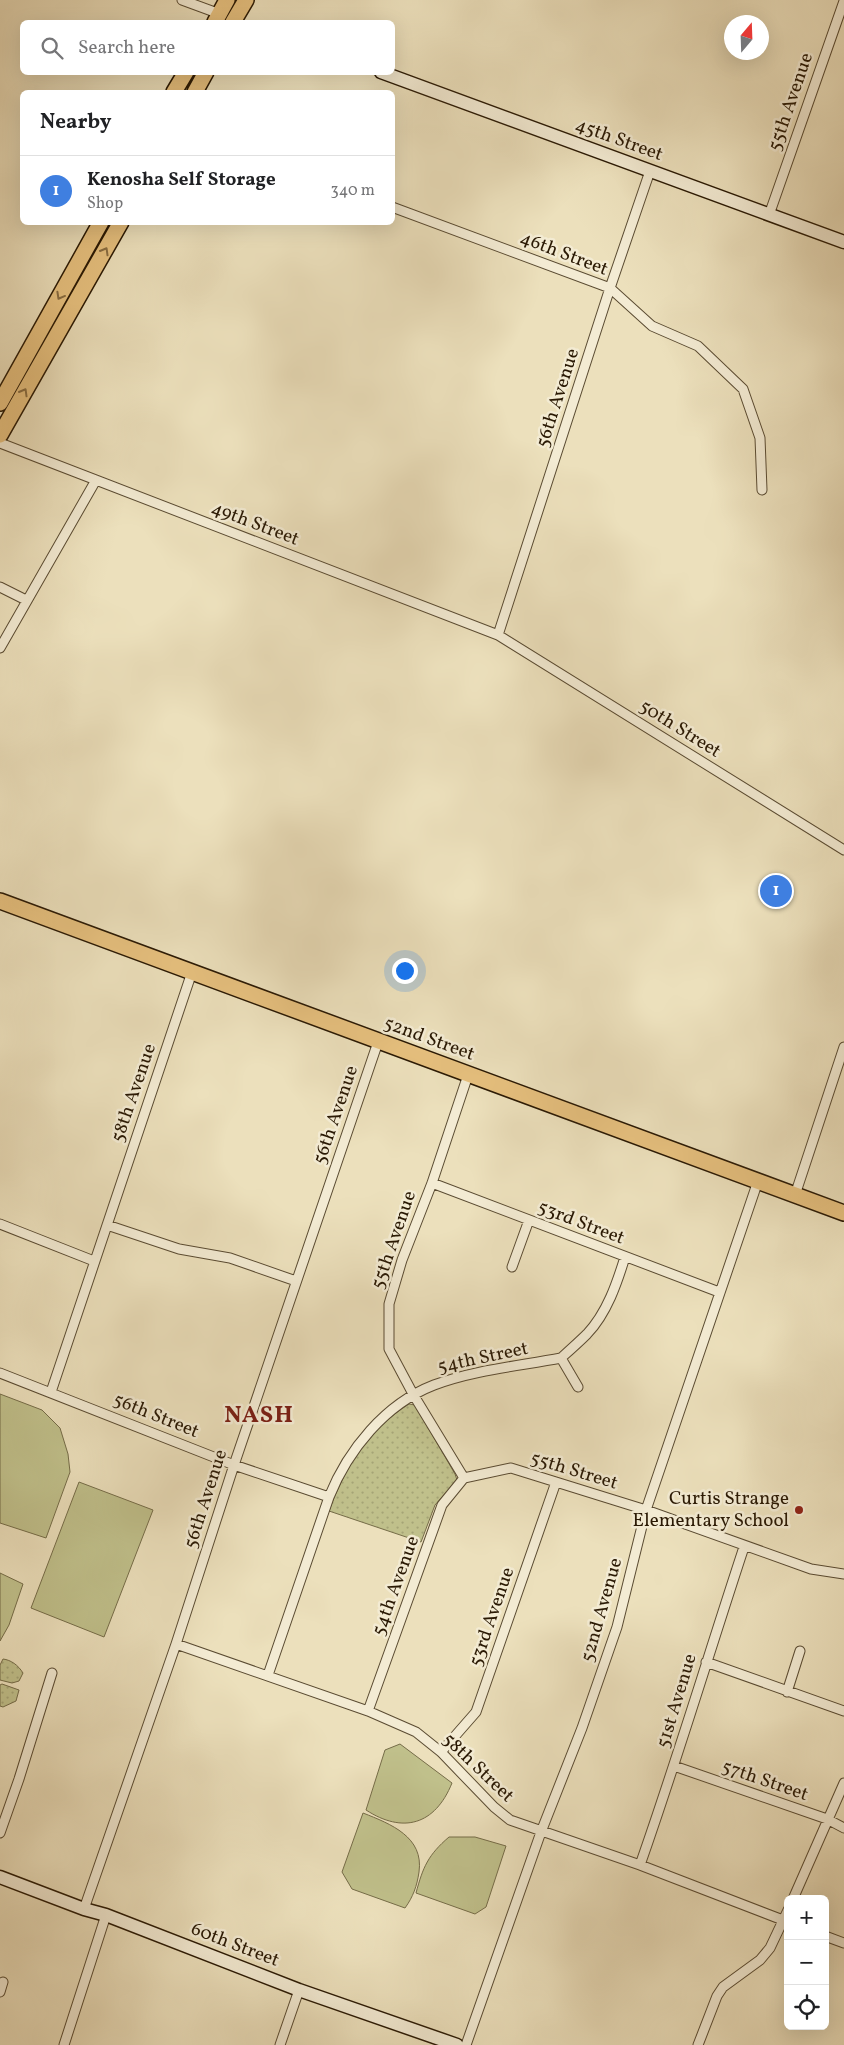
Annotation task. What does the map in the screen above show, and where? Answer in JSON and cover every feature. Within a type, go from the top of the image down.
[{"type":"main road","points":[[217,18],[227,0]]},
{"type":"main road","points":[[238,20],[246,0]]},
{"type":"main road","points":[[175,90],[184,75]]},
{"type":"main road","points":[[196,90],[204,75]]},
{"type":"main road","points":[[0,403],[99,225]]},
{"type":"main road","points":[[0,435],[119,225]]},
{"type":"main road","name":"52nd Street","points":[[0,900],[378,1042],[844,1213]]},
{"type":"street","points":[[182,0],[217,18],[231,20]]},
{"type":"street","name":"55th Avenue","points":[[769,215],[843,1]]},
{"type":"street","name":"45th Street","points":[[389,75],[844,242]]},
{"type":"street","name":"56th Avenue","points":[[498,635],[610,288],[650,171]]},
{"type":"street","name":"46th Street","points":[[395,208],[610,288],[652,326],[698,346],[743,389],[760,438],[762,490]]},
{"type":"street","name":"49th Street","points":[[0,443],[498,635]]},
{"type":"street","points":[[0,648],[96,480]]},
{"type":"street","points":[[0,587],[26,600]]},
{"type":"street","name":"50th Street","points":[[498,635],[844,850]]},
{"type":"street","name":"58th Avenue","points":[[51,1392],[192,972]]},
{"type":"street","name":"56th Avenue","points":[[84,1909],[176,1644],[234,1465],[378,1042]]},
{"type":"street","points":[[795,1195],[844,1047]]},
{"type":"street","name":"55th Avenue","points":[[464,1478],[413,1394],[389,1349],[389,1304],[402,1260],[432,1183],[468,1074]]},
{"type":"street","name":"52nd Avenue","points":[[466,2045],[541,1832],[582,1728],[617,1627],[646,1510],[718,1292],[758,1181]]},
{"type":"street","name":"53rd Street","points":[[432,1183],[718,1292]]},
{"type":"street","points":[[512,1267],[529,1220]]},
{"type":"street","points":[[0,1224],[94,1261]]},
{"type":"street","points":[[107,1225],[179,1249],[230,1258],[296,1281]]},
{"type":"street","points":[[578,1387],[561,1358],[589,1332],[615,1289],[625,1257]]},
{"type":"street","name":"54th Street","points":[[413,1394],[434,1385],[470,1375],[561,1358]]},
{"type":"street","name":"56th Street","points":[[0,1373],[234,1465],[329,1497]]},
{"type":"street","points":[[268,1675],[329,1497],[342,1470],[368,1433],[389,1412],[413,1394]]},
{"type":"street","name":"55th Street","points":[[464,1478],[510,1468],[646,1510],[744,1547],[810,1569],[844,1574]]},
{"type":"street","name":"54th Avenue","points":[[368,1711],[442,1505],[464,1478]]},
{"type":"street","name":"53rd Avenue","points":[[441,1752],[476,1712],[556,1482]]},
{"type":"street","name":"51st Avenue","points":[[640,1865],[674,1766],[744,1547]]},
{"type":"street","name":"58th Street","points":[[176,1644],[368,1711],[416,1732],[441,1752],[494,1808],[510,1820],[640,1865],[784,1920]]},
{"type":"street","points":[[787,1692],[800,1651]]},
{"type":"street","points":[[706,1662],[844,1711]]},
{"type":"street","points":[[0,1833],[19,1780],[52,1673]]},
{"type":"street","name":"57th Street","points":[[674,1766],[827,1819],[844,1828]]},
{"type":"street","points":[[794,1895],[844,1782]]},
{"type":"street","name":"60th Street","points":[[0,1877],[84,1909],[106,1915],[299,1990],[457,2045]]},
{"type":"street","points":[[64,2045],[106,1915]]},
{"type":"street","points":[[698,2045],[716,1996],[724,1987],[760,1960],[770,1948],[784,1924]]},
{"type":"street","points":[[829,1937],[844,1943]]},
{"type":"street","points":[[0,1992],[3,1982]]},
{"type":"street","points":[[280,2045],[299,1990]]},
{"type":"green space","points":[[0,1394],[42,1410],[60,1428],[68,1454],[70,1472],[46,1538],[0,1523]]},
{"type":"green space","points":[[409,1404],[415,1405],[457,1480],[435,1505],[421,1542],[329,1511],[342,1479],[360,1451],[381,1426]]},
{"type":"green space","points":[[79,1482],[153,1510],[104,1637],[31,1608]]},
{"type":"green space","points":[[0,1573],[23,1584],[9,1625],[0,1641]]},
{"type":"green space","points":[[3,1659],[17,1665],[21,1670],[23,1673],[19,1681],[12,1683],[0,1680],[0,1665]]},
{"type":"green space","points":[[0,1685],[19,1690],[16,1701],[3,1707],[0,1706]]},
{"type":"green space","points":[[400,1744],[452,1783],[437,1808],[427,1816],[405,1823],[393,1822],[366,1810],[385,1750]]},
{"type":"green space","points":[[363,1813],[394,1827],[411,1841],[416,1850],[419,1860],[419,1872],[416,1887],[405,1908],[352,1889],[342,1872]]},
{"type":"green space","points":[[449,1837],[475,1837],[506,1846],[486,1907],[475,1914],[416,1893],[427,1862]]},
{"type":"place","name":"Kenosha Self Storage","points":[[776,891]]},
{"type":"place","name":"Curtis Strange Elementary School","points":[[799,1510]]},
{"type":"district","name":"NASH","points":[[259,1416]]}]
